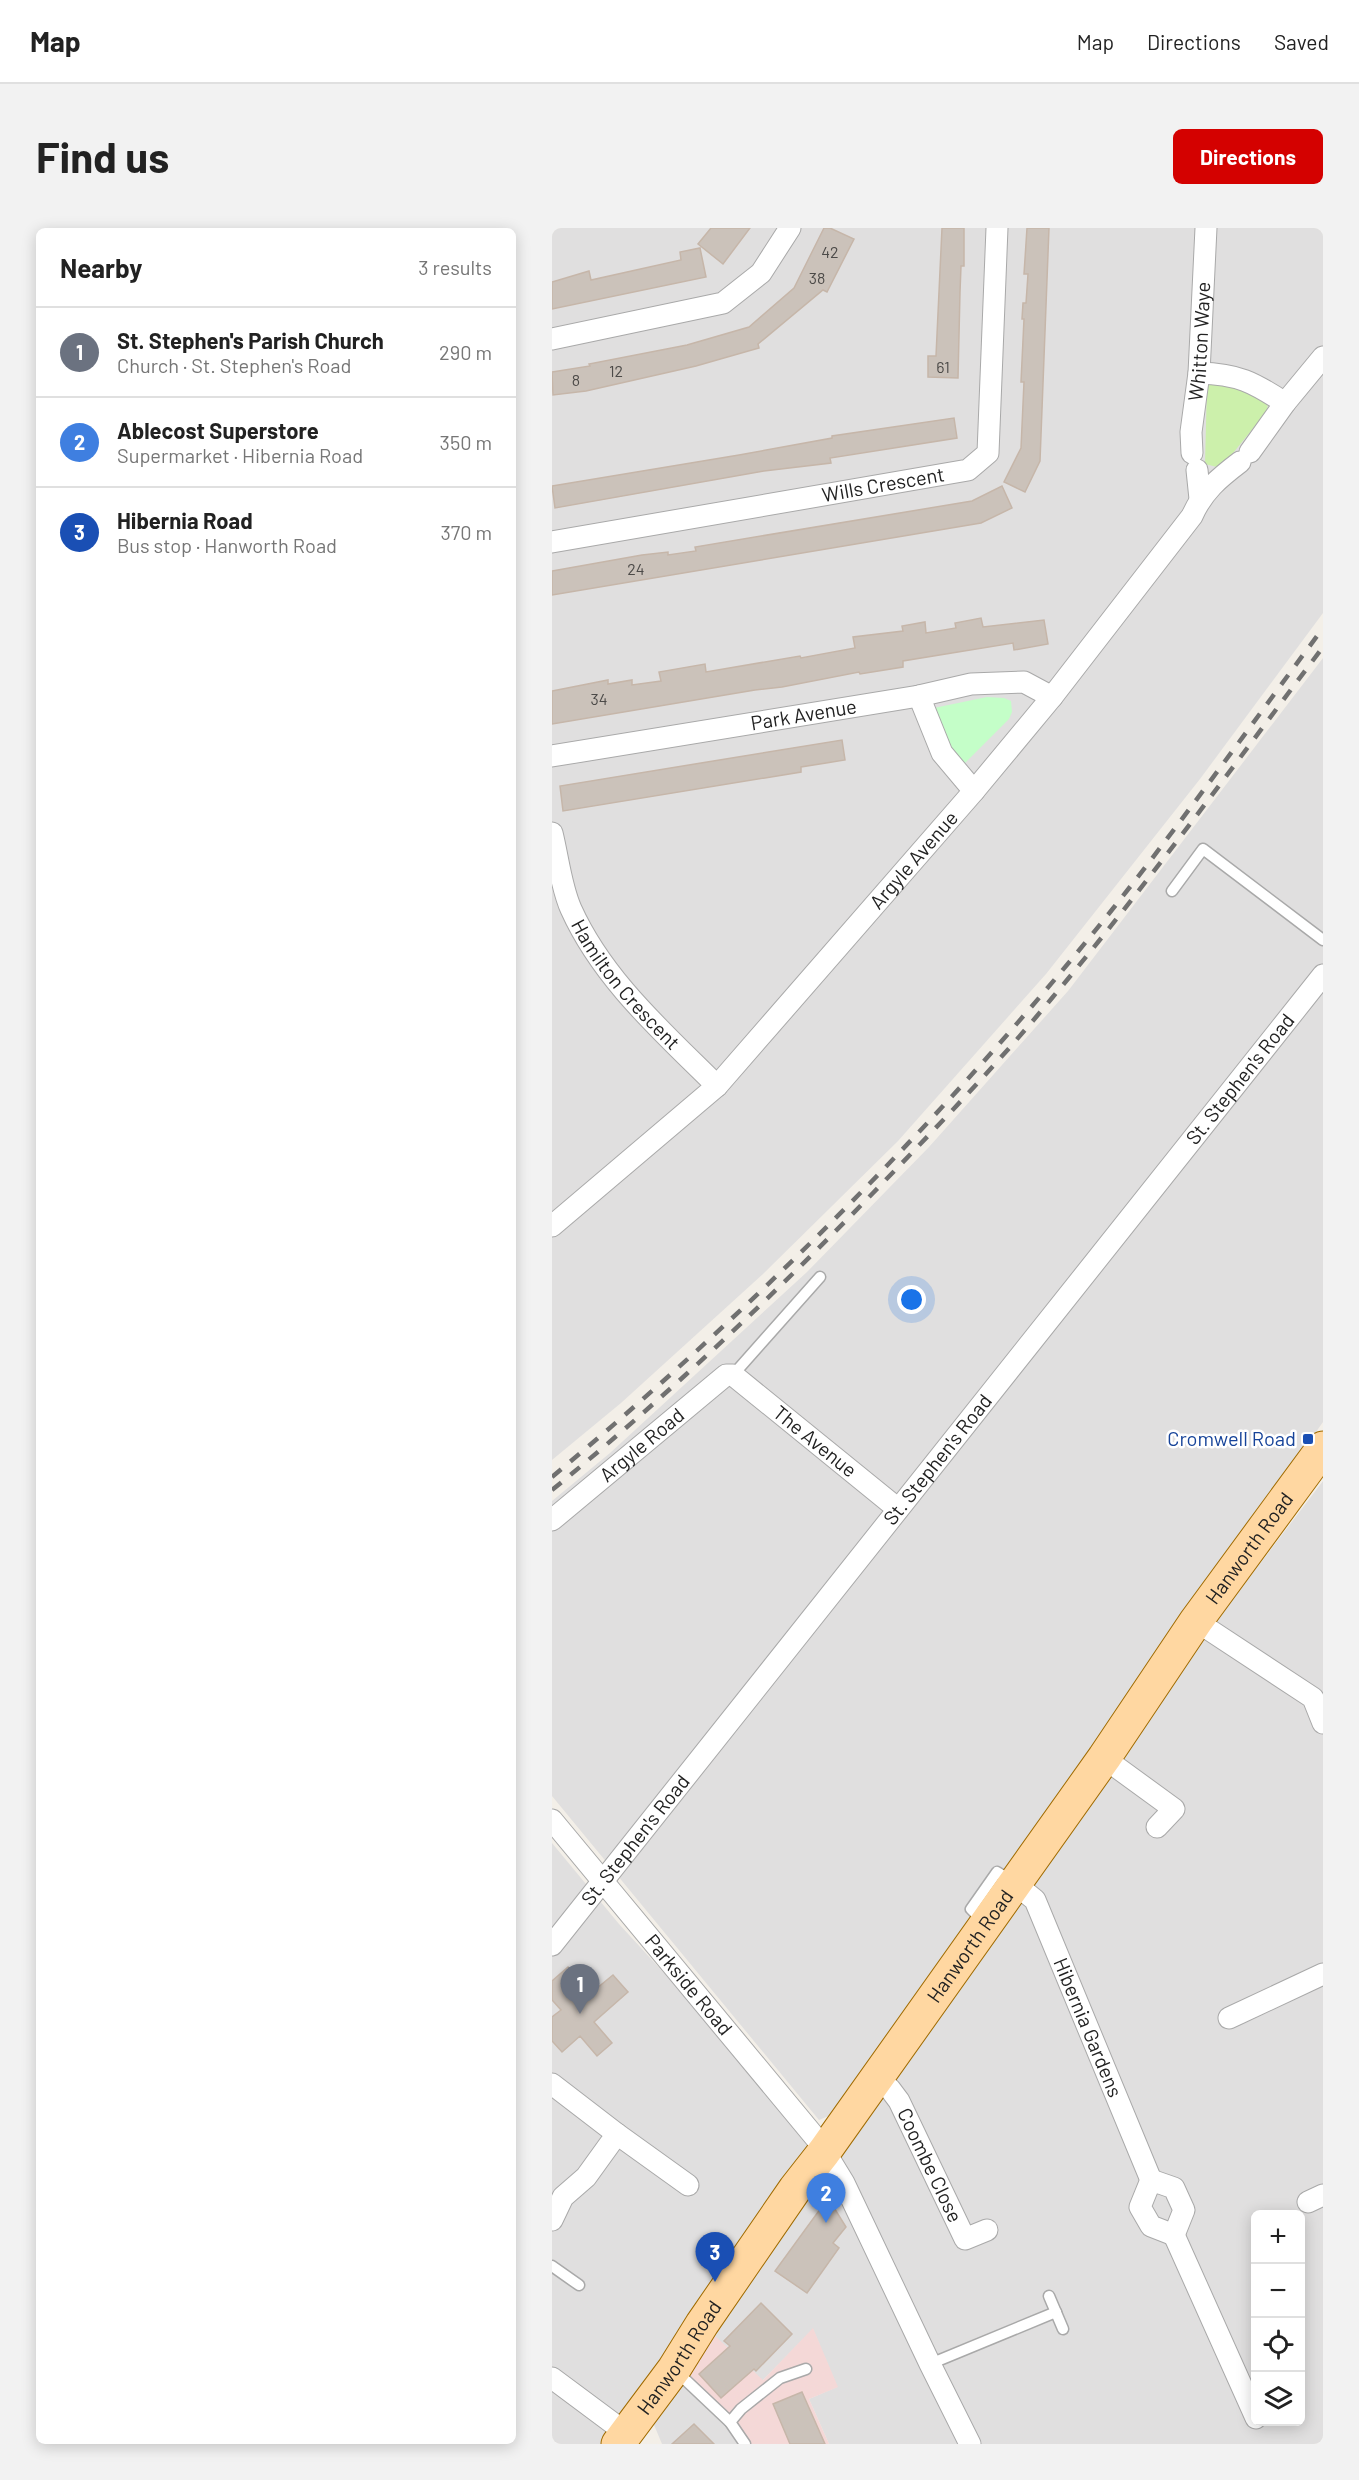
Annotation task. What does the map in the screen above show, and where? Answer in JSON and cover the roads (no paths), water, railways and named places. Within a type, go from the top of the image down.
[{"type":"main road","name":"Hanworth Road","points":[[622,2439],[674,2369],[708,2314],[795,2189],[824,2152],[1104,1758],[1196,1621],[1323,1448]]},
{"type":"street","points":[[552,339],[723,303],[761,273],[790,228]]},
{"type":"street","name":"Wills Crescent","points":[[552,542],[968,470],[988,453],[997,228]]},
{"type":"street","name":"Whitton Waye","points":[[1200,499],[1191,432],[1199,373],[1206,228]]},
{"type":"street","name":"Argyle Avenue","points":[[552,1225],[717,1086],[974,791],[1052,697],[1192,516],[1200,499],[1212,484],[1245,457],[1323,357]]},
{"type":"street","points":[[1199,373],[1226,374],[1256,384],[1285,403]]},
{"type":"street","name":"Park Avenue","points":[[552,756],[919,696],[971,684],[1024,682],[1052,697]]},
{"type":"street","points":[[919,696],[942,753],[974,791]]},
{"type":"street","name":"Hamilton Crescent","points":[[552,833],[570,908],[592,947],[631,1000],[717,1086]]},
{"type":"street","name":"St. Stephen's Road","points":[[552,1945],[1323,975]]},
{"type":"street","name":"Argyle Road","points":[[552,1520],[726,1375],[733,1375]]},
{"type":"street","name":"The Avenue","points":[[733,1375],[898,1509]]},
{"type":"street","points":[[1196,1621],[1313,1698],[1323,1723]]},
{"type":"street","points":[[1104,1758],[1174,1809],[1157,1827]]},
{"type":"street","name":"Parkside Road","points":[[552,1820],[819,2142],[844,2183],[970,2444]]},
{"type":"street","name":"Hibernia Gardens","points":[[1014,1883],[1035,1900],[1150,2180]]},
{"type":"street","points":[[1229,2018],[1323,1974]]},
{"type":"street","name":"Coombe Close","points":[[874,2079],[890,2089],[899,2101],[965,2239],[987,2230]]},
{"type":"street","points":[[552,2084],[688,2185]]},
{"type":"street","points":[[552,2220],[563,2197],[586,2177],[617,2134]]},
{"type":"street","points":[[1174,2235],[1184,2210],[1174,2188],[1150,2180],[1140,2208],[1150,2226],[1174,2235],[1251,2408]]},
{"type":"street","points":[[552,2378],[622,2439]]},
{"type":"lane","points":[[1172,891],[1203,849],[1323,940]]},
{"type":"lane","points":[[733,1375],[820,1277]]},
{"type":"lane","points":[[552,2266],[579,2285]]},
{"type":"lane","points":[[1049,2295],[1063,2329]]},
{"type":"lane","points":[[930,2364],[1056,2312]]},
{"type":"lane","points":[[674,2369],[730,2422],[745,2444]]},
{"type":"lane","points":[[730,2422],[741,2409],[780,2378],[806,2369]]},
{"type":"railway","points":[[552,1477],[703,1345],[848,1206],[918,1133],[1051,984],[1115,906],[1323,628]]},
{"type":"railway","points":[[552,1490],[677,1383],[757,1308],[873,1193],[987,1073],[1122,912],[1323,647]]},
{"type":"place","name":"Cromwell Road","points":[[1308,1439]]},
{"type":"place","name":"St. Stephen's Parish Church","points":[[580,2014]]},
{"type":"place","name":"Ablecost Superstore","points":[[826,2223]]},
{"type":"place","name":"Hibernia Road","points":[[715,2282]]}]
